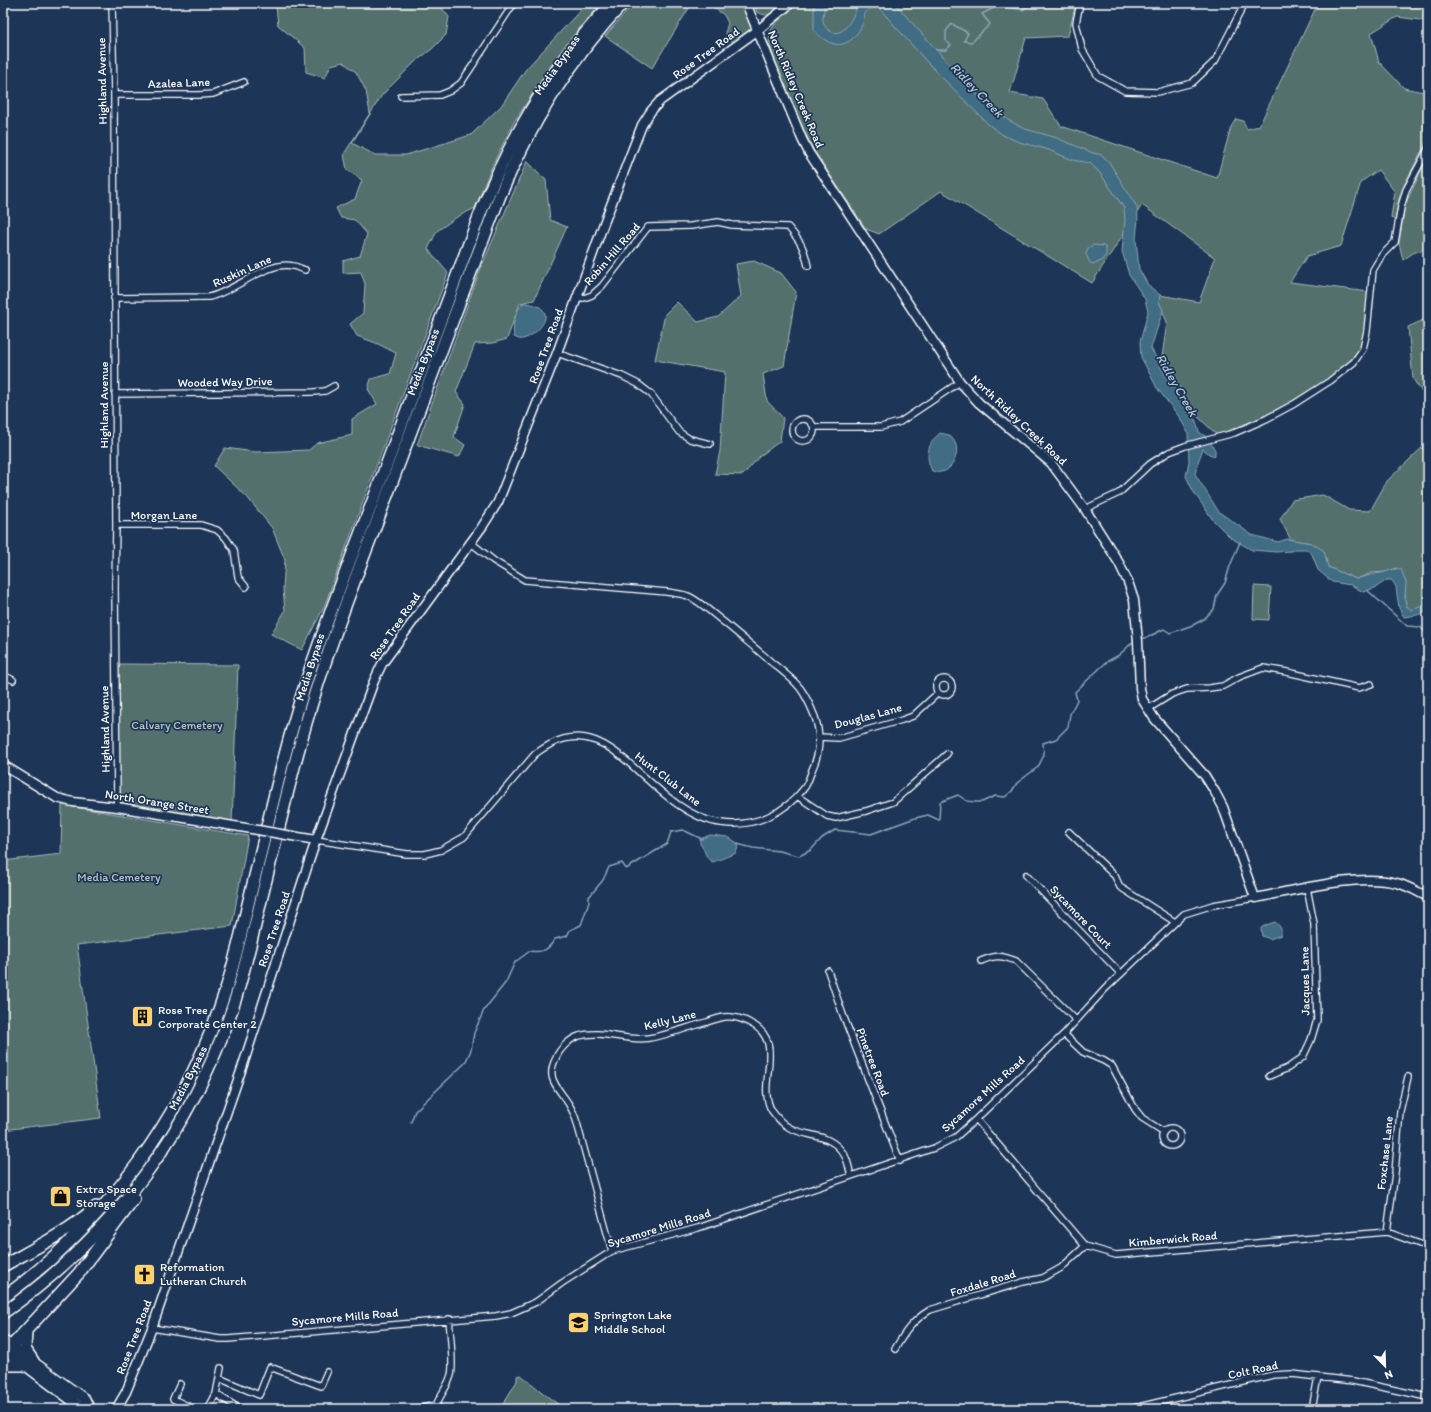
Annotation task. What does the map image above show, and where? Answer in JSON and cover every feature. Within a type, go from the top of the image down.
[{"type":"highway","name":"Media Bypass","points":[[3,1298],[35,1274],[82,1231],[137,1166],[161,1131],[201,1055],[217,1016],[236,953],[286,750],[315,655],[486,201],[506,154],[538,96],[577,43],[612,3]]},
{"type":"highway","name":"Media Bypass","points":[[3,1313],[42,1283],[90,1239],[133,1190],[171,1137],[193,1099],[212,1060],[233,1006],[248,956],[298,753],[324,665],[499,198],[526,140],[555,90],[584,48],[623,3]]},
{"type":"highway","points":[[5,1348],[26,1331],[90,1260],[134,1200],[171,1137]]},
{"type":"highway","points":[[3,1266],[47,1242],[78,1222],[97,1206],[137,1166]]},
{"type":"highway","points":[[3,1365],[28,1363],[25,1349],[26,1331]]},
{"type":"main road","points":[[5,1348],[28,1363],[79,1406],[89,1408]]},
{"type":"street","name":"Highland Avenue","points":[[112,3],[114,95],[116,526],[114,587],[117,807]]},
{"type":"street","points":[[400,96],[440,95],[450,91],[461,83],[514,3]]},
{"type":"street","name":"North Ridley Creek Road","points":[[746,3],[809,153],[960,382],[980,403],[1051,463],[1086,509],[1119,563],[1128,582],[1134,600],[1142,699],[1154,718],[1205,776],[1215,792],[1223,807],[1255,898]]},
{"type":"street","name":"Rose Tree Road","points":[[116,1409],[126,1392],[152,1328],[242,1068],[316,840],[374,681],[382,664],[482,527],[498,502],[557,353],[576,297],[642,126],[651,111],[660,101],[758,30],[791,3]]},
{"type":"street","points":[[1080,3],[1076,23],[1082,48],[1098,76],[1125,91],[1158,92],[1192,83],[1215,62],[1245,3]]},
{"type":"street","name":"Azalea Lane","points":[[114,95],[213,94],[244,82]]},
{"type":"street","points":[[1086,509],[1119,493],[1150,464],[1169,452],[1185,446],[1234,433],[1271,416],[1330,381],[1354,362],[1363,349],[1367,331],[1373,270],[1382,255],[1395,242],[1401,207],[1406,190],[1428,149]]},
{"type":"street","name":"Robin Hill Road","points":[[576,297],[584,298],[592,295],[602,286],[648,227],[691,226],[718,222],[732,225],[788,227],[804,249],[808,266]]},
{"type":"street","name":"Ruskin Lane","points":[[114,298],[209,297],[220,295],[268,269],[282,265],[293,265],[305,270]]},
{"type":"street","points":[[557,353],[622,376],[638,384],[651,394],[679,432],[690,439],[710,444]]},
{"type":"street","points":[[814,427],[881,427],[900,422],[960,382]]},
{"type":"street","name":"Wooded Way Drive","points":[[115,394],[314,392],[325,391],[334,386]]},
{"type":"street","points":[[801,418],[810,420],[814,427],[814,433],[805,441],[796,438],[792,432],[794,423],[801,418]]},
{"type":"street","name":"Morgan Lane","points":[[116,526],[201,525],[217,530],[226,538],[234,550],[238,577],[246,588]]},
{"type":"street","name":"Hunt Club Lane","points":[[316,840],[407,854],[425,854],[441,850],[464,837],[535,754],[548,744],[565,738],[583,737],[597,741],[612,749],[685,809],[704,819],[721,824],[742,823],[761,819],[781,811],[806,785],[814,767],[818,752],[819,736],[816,719],[810,702],[800,688],[784,673],[706,608],[689,596],[667,592],[525,580],[470,542]]},
{"type":"street","points":[[1148,709],[1172,694],[1186,688],[1209,688],[1223,686],[1239,677],[1263,668],[1359,688],[1371,684]]},
{"type":"street","points":[[3,675],[13,680]]},
{"type":"street","name":"Douglas Lane","points":[[819,736],[839,738],[902,720],[913,716],[938,693]]},
{"type":"street","points":[[797,796],[827,816],[836,818],[866,811],[893,802],[947,754]]},
{"type":"street","name":"North Orange Street","points":[[3,765],[57,798],[316,840]]},
{"type":"street","points":[[1069,832],[1115,876],[1120,887],[1175,922]]},
{"type":"street","name":"Sycamore Court","points":[[1026,875],[1121,974]]},
{"type":"street","points":[[1255,898],[1355,880],[1398,883],[1428,897]]},
{"type":"street","name":"Jacques Lane","points":[[1269,1076],[1288,1068],[1303,1057],[1311,1040],[1316,1020],[1314,924],[1307,888]]},
{"type":"street","name":"Sycamore Mills Road","points":[[152,1328],[220,1339],[496,1316],[512,1312],[536,1302],[562,1283],[612,1251],[698,1228],[900,1161],[934,1148],[956,1137],[976,1119],[1064,1034],[1121,974],[1184,914],[1213,905],[1255,898]]},
{"type":"street","points":[[981,961],[991,957],[1004,956],[1016,961],[1076,1020]]},
{"type":"street","name":"Pinetree Road","points":[[828,971],[843,1015],[900,1161]]},
{"type":"street","name":"Kelly Lane","points":[[612,1251],[577,1122],[568,1103],[553,1082],[552,1070],[555,1058],[569,1041],[578,1036],[591,1034],[647,1038],[725,1017],[739,1018],[752,1024],[762,1033],[768,1045],[770,1058],[767,1097],[771,1109],[779,1120],[790,1128],[822,1137],[833,1143],[845,1156],[851,1176]]},
{"type":"street","points":[[1064,1034],[1083,1052],[1112,1066],[1135,1109],[1142,1118],[1164,1132]]},
{"type":"street","name":"Foxchase Lane","points":[[1387,1232],[1395,1173],[1400,1111],[1408,1077]]},
{"type":"street","points":[[976,1119],[1085,1246]]},
{"type":"street","name":"Kimberwick Road","points":[[1085,1246],[1116,1255],[1387,1232],[1428,1247]]},
{"type":"street","name":"Foxdale Road","points":[[896,1349],[904,1333],[917,1318],[930,1310],[1023,1282],[1043,1278],[1062,1268],[1085,1246]]},
{"type":"street","points":[[420,1409],[435,1407],[449,1383],[452,1374],[449,1319]]},
{"type":"street","points":[[219,1378],[259,1395],[270,1367],[321,1386],[327,1372]]},
{"type":"street","points":[[208,1409],[216,1394],[221,1368]]},
{"type":"street","name":"Colt Road","points":[[1130,1409],[1273,1375],[1292,1374],[1353,1381],[1428,1396]]},
{"type":"street","points":[[1312,1409],[1318,1377]]},
{"type":"street","points":[[180,1384],[173,1399],[194,1409]]},
{"type":"street","points":[[216,1394],[240,1409]]},
{"type":"green space","points":[[272,3],[438,3],[449,17],[446,35],[432,49],[415,62],[382,95],[352,143],[375,155],[406,155],[471,135],[501,106],[526,69],[587,3],[602,3],[565,45],[514,122],[493,164],[475,208],[457,217],[437,231],[428,249],[448,273],[324,607],[302,650],[271,634],[285,611],[283,588],[285,560],[272,528],[247,497],[214,466],[225,448],[255,452],[309,450],[317,443],[352,435],[352,419],[377,404],[368,389],[371,379],[390,374],[396,353],[357,336],[350,324],[363,313],[365,284],[361,272],[343,273],[343,261],[360,256],[367,234],[355,220],[341,218],[336,208],[355,199],[362,180],[347,170],[344,154],[370,113],[366,91],[356,72],[343,62],[331,65],[325,78],[306,72],[305,48],[278,25],[276,6]]},
{"type":"green space","points":[[634,3],[685,3],[689,8],[652,68],[605,36]]},
{"type":"green space","points":[[707,3],[742,3],[753,29],[734,44],[725,33],[728,23],[724,15]]},
{"type":"green space","points":[[754,3],[784,3],[772,14],[765,15],[757,12]]},
{"type":"green space","points":[[799,3],[1076,3],[1068,36],[1026,38],[1010,93],[1043,99],[1061,126],[1217,178],[1231,127],[1236,119],[1243,121],[1247,129],[1259,126],[1318,3],[1428,3],[1428,21],[1397,17],[1371,33],[1379,62],[1404,88],[1428,93],[1428,138],[1404,186],[1399,199],[1395,221],[1391,217],[1395,192],[1378,170],[1361,182],[1341,246],[1307,256],[1290,282],[1369,292],[1366,326],[1362,343],[1351,359],[1336,374],[1318,388],[1277,411],[1217,435],[1195,414],[1162,357],[1167,322],[1159,302],[1160,295],[1199,302],[1215,258],[1142,205],[1092,283],[941,191],[879,234],[866,229],[811,146],[781,78],[769,43],[770,33],[773,27]]},
{"type":"green space","points":[[1428,156],[1428,248],[1413,253],[1403,260],[1399,243],[1405,205]]},
{"type":"green space","points":[[527,161],[546,180],[550,220],[567,227],[534,300],[520,303],[507,339],[493,343],[475,344],[456,392],[465,404],[454,437],[465,445],[459,457],[417,445],[480,270]]},
{"type":"green space","points":[[754,261],[781,273],[796,292],[784,366],[763,374],[767,401],[783,418],[780,441],[760,456],[743,475],[715,474],[720,451],[725,372],[655,360],[665,314],[677,302],[698,322],[718,317],[741,296],[736,264]]},
{"type":"green space","points":[[1428,318],[1428,401],[1413,379],[1408,327]]},
{"type":"green space","points":[[1428,442],[1428,601],[1412,611],[1406,606],[1405,582],[1401,573],[1396,568],[1387,572],[1372,573],[1356,579],[1328,567],[1312,543],[1291,540],[1280,519],[1292,500],[1323,495],[1349,510],[1370,511],[1387,481]]},
{"type":"green space","points":[[1254,586],[1271,587],[1269,620],[1253,619]]},
{"type":"green space","name":"Calvary Cemetery","points":[[118,664],[238,665],[232,823],[126,805],[122,803],[119,798]]},
{"type":"green space","name":"Media Cemetery","points":[[62,805],[248,836],[232,926],[77,945],[101,1118],[3,1130],[3,861],[61,854]]},
{"type":"green space","points":[[521,1375],[565,1409],[500,1409],[517,1381],[517,1376]]},
{"type":"water","points":[[814,3],[825,4],[823,21],[830,31],[837,33],[844,29],[851,20],[859,4],[892,3],[897,6],[978,95],[1008,120],[1025,129],[1054,137],[1093,153],[1102,155],[1109,162],[1137,207],[1138,219],[1136,239],[1139,269],[1148,285],[1160,295],[1159,302],[1163,310],[1151,348],[1166,377],[1186,404],[1196,421],[1199,432],[1208,438],[1215,450],[1215,456],[1209,454],[1203,449],[1195,474],[1219,512],[1252,535],[1278,542],[1287,539],[1312,543],[1324,551],[1328,567],[1356,579],[1393,569],[1401,569],[1406,583],[1406,606],[1412,610],[1420,607],[1428,601],[1428,611],[1417,615],[1404,617],[1399,608],[1396,587],[1392,580],[1387,580],[1375,588],[1363,592],[1351,585],[1332,582],[1318,570],[1312,554],[1306,549],[1276,552],[1252,550],[1231,538],[1213,520],[1193,491],[1186,476],[1189,461],[1188,433],[1180,418],[1157,388],[1141,357],[1140,342],[1148,312],[1145,299],[1129,275],[1122,251],[1125,220],[1124,208],[1100,173],[1090,163],[1073,160],[1046,149],[1019,142],[1003,135],[989,125],[926,61],[879,8],[872,8],[866,11],[863,23],[853,38],[842,44],[835,44],[828,42],[814,31]]},
{"type":"water","points":[[1093,245],[1104,246],[1106,248],[1106,255],[1102,260],[1095,264],[1090,263],[1086,254],[1088,248]]},
{"type":"water","points":[[523,303],[528,303],[541,308],[545,314],[545,319],[540,328],[535,332],[526,338],[520,339],[514,337],[513,328],[516,315]]},
{"type":"water","points":[[940,433],[949,435],[955,442],[957,449],[954,462],[951,466],[945,471],[938,472],[932,471],[928,460],[928,450],[932,441]]},
{"type":"water","points":[[710,835],[728,837],[739,844],[736,853],[713,862],[710,860],[700,844],[700,839]]},
{"type":"water","points":[[1275,922],[1280,927],[1281,935],[1270,939],[1262,936],[1261,928]]},
{"type":"waterway","points":[[936,50],[946,50],[951,45],[946,41],[946,31],[952,24],[968,33],[964,41],[972,42],[990,24],[982,14],[999,5],[1023,10],[1032,3]]},
{"type":"waterway","points":[[1141,639],[1164,629],[1170,633],[1193,625],[1204,619],[1214,609],[1217,595],[1225,583],[1240,542]]},
{"type":"waterway","points":[[1367,590],[1407,626],[1420,627],[1428,635]]},
{"type":"waterway","points":[[737,844],[799,856],[811,850],[822,838],[835,830],[871,834],[915,818],[928,815],[939,820],[940,802],[958,795],[967,801],[975,802],[982,802],[995,796],[1005,797],[1012,791],[1017,783],[1038,767],[1044,755],[1043,743],[1056,739],[1068,727],[1070,714],[1077,700],[1075,692],[1108,661],[1119,655],[1135,640]]},
{"type":"waterway","points":[[411,1122],[415,1111],[465,1063],[471,1050],[474,1033],[484,1010],[506,982],[515,962],[530,951],[538,952],[545,950],[555,939],[567,936],[570,930],[581,925],[589,902],[589,897],[603,880],[609,867],[622,863],[626,869],[667,844],[671,832],[683,830],[702,839]]},
{"type":"place","name":"Rose Tree Corporate Center 2","points":[[142,1017]]},
{"type":"place","name":"Extra Space Storage","points":[[61,1196]]},
{"type":"place","name":"Reformation Lutheran Church","points":[[145,1274]]},
{"type":"place","name":"Springton Lake Middle School","points":[[578,1322]]},
{"type":"water label","name":"Ridley Creek","points":[[977,90]]},
{"type":"water label","name":"Ridley Creek","points":[[1177,385]]}]
